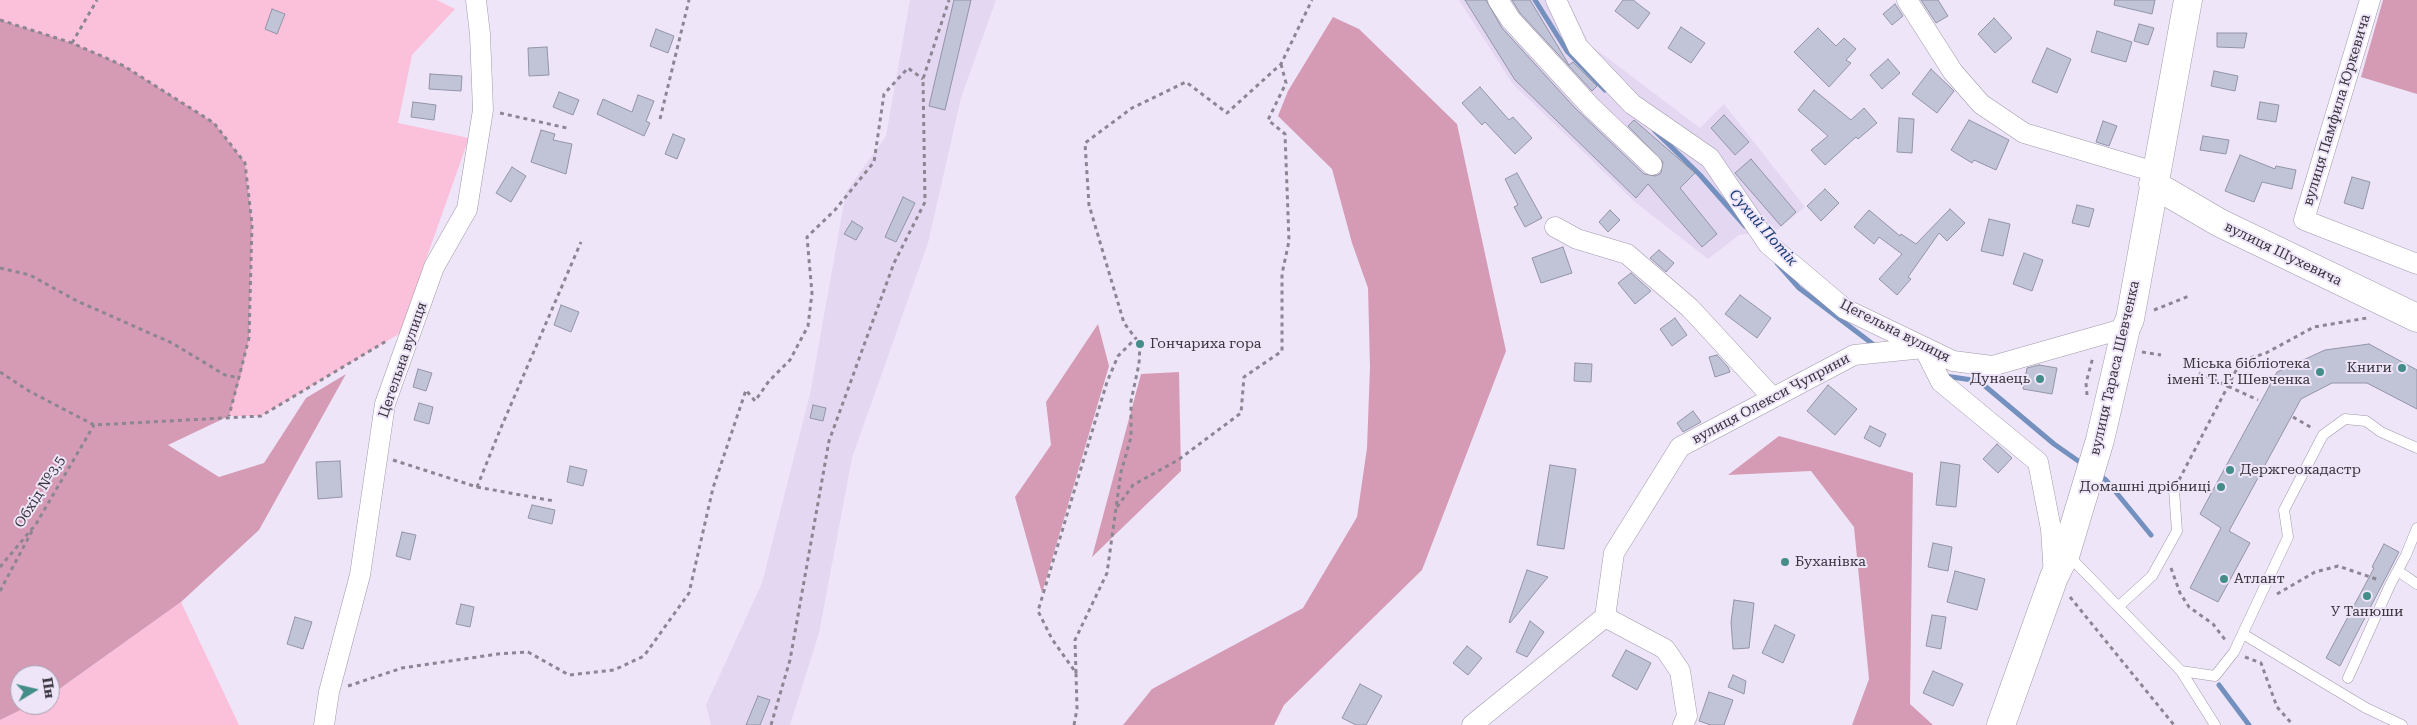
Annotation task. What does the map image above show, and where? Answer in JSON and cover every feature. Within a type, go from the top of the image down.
[{"type":"street","name":"Цегельна вулиця","points":[[324,725],[329,692],[360,575],[376,454],[385,404],[434,268],[467,209],[483,110],[480,34],[476,0]]},
{"type":"street","points":[[1498,0],[1510,20],[1591,107],[1652,165]]},
{"type":"street","name":"Цегельна вулиця","points":[[1556,0],[1578,46],[1632,104],[1710,158],[1768,244],[1845,309],[1952,361],[1992,366],[2126,328]]},
{"type":"street","points":[[1907,0],[1953,72],[1988,108],[2024,133],[2154,178]]},
{"type":"street","name":"вулиця Тараса Шевченка","points":[[2001,725],[2054,577],[2066,553],[2100,440],[2126,328],[2130,320],[2154,178],[2188,0]]},
{"type":"street","name":"вулиця Памфила Юркевича","points":[[2370,0],[2304,220],[2417,264]]},
{"type":"street","name":"вулиця Шухевича","points":[[2154,178],[2220,223],[2417,318]]},
{"type":"street","points":[[1555,227],[1577,239],[1626,254],[1690,308],[1773,398]]},
{"type":"street","points":[[1924,348],[1941,382],[2038,462],[2051,528],[2054,577]]},
{"type":"street","name":"вулиця Олекси Чуприни","points":[[1605,617],[1614,553],[1680,447],[1854,354],[1924,348]]},
{"type":"street","points":[[1472,725],[1605,617],[1665,649],[1680,671],[1687,716],[1683,725]]},
{"type":"lane","points":[[2181,671],[2215,676],[2234,652],[2288,537],[2284,510],[2323,435],[2345,419],[2366,421],[2381,432],[2417,448]]},
{"type":"lane","points":[[2119,606],[2152,576],[2177,531],[2174,490]]},
{"type":"lane","points":[[2348,678],[2417,528]]},
{"type":"lane","points":[[2066,553],[2181,671],[2215,725]]},
{"type":"lane","points":[[2398,571],[2417,584]]},
{"type":"lane","points":[[2242,634],[2366,708],[2402,725]]},
{"type":"path","points":[[72,43],[97,0]]},
{"type":"path","points":[[660,119],[690,0]]},
{"type":"path","points":[[771,725],[790,660],[829,442],[894,263],[925,202],[922,79],[949,0]]},
{"type":"path","points":[[1074,725],[1077,709],[1075,640],[1107,573],[1121,472],[1131,437],[1131,401],[1140,344],[1124,323],[1089,205],[1085,143],[1132,108],[1186,82],[1227,113],[1281,64],[1312,0]]},
{"type":"path","points":[[0,20],[72,43],[124,66],[214,123],[246,163],[252,224],[249,338],[229,416]]},
{"type":"path","points":[[1116,508],[1133,485],[1178,460],[1241,412],[1244,377],[1282,351],[1282,274],[1290,241],[1285,134],[1268,120],[1286,83],[1281,64]]},
{"type":"path","points":[[329,692],[402,668],[498,654],[528,652],[569,675],[614,670],[644,656],[688,593],[713,488],[746,390],[755,401],[768,381],[790,360],[808,326],[812,293],[808,237],[835,210],[874,162],[884,94],[908,68],[922,79]]},
{"type":"path","points":[[483,110],[567,128]]},
{"type":"path","points":[[478,487],[500,430],[581,242]]},
{"type":"path","points":[[0,268],[30,275],[77,301],[172,343],[225,375],[240,378]]},
{"type":"path","points":[[2174,490],[2241,361],[2266,353],[2314,327],[2372,317]]},
{"type":"path","points":[[0,372],[29,391],[94,425],[156,423],[229,416],[261,416],[414,324]]},
{"type":"path","points":[[1076,672],[1052,639],[1038,611],[1107,382],[1118,356],[1136,338]]},
{"type":"path","points":[[2199,373],[2229,385],[2258,400]]},
{"type":"path","points":[[2293,417],[2323,435]]},
{"type":"path","name":"Обхід №3,5","points":[[0,567],[36,524],[94,425]]},
{"type":"path","points":[[376,454],[478,487],[554,501]]},
{"type":"path","points":[[0,591],[36,524]]},
{"type":"path","points":[[2256,605],[2314,572],[2338,566],[2390,585]]},
{"type":"path","points":[[2054,577],[2174,725]]},
{"type":"shaded area","points":[[0,0],[437,0],[455,9],[412,55],[398,123],[469,138],[424,265],[414,325],[261,416],[229,416],[249,338],[252,224],[245,163],[72,43],[0,20]]},
{"type":"shaded area","points":[[910,0],[996,0],[961,98],[928,243],[852,458],[819,633],[790,725],[711,725],[706,705],[762,583],[810,394],[846,192],[886,136]]},
{"type":"shaded area","points":[[1459,0],[1568,0],[1589,44],[1700,128],[1724,104],[1805,207],[1777,230],[1739,235],[1708,259],[1635,202],[1512,83]]},
{"type":"shaded area","points":[[2383,0],[2417,0],[2417,94],[2361,77]]},
{"type":"shaded area","points":[[1333,17],[1359,29],[1457,124],[1506,351],[1422,570],[1284,705],[1274,725],[1123,725],[1152,689],[1303,608],[1357,517],[1367,448],[1370,367],[1368,288],[1352,243],[1332,169],[1278,116],[1288,91]]},
{"type":"shaded area","points":[[0,20],[72,43],[124,66],[214,123],[245,163],[252,224],[249,338],[240,378],[229,416],[168,445],[219,477],[264,463],[306,398],[346,374],[259,530],[181,602],[60,689],[60,665],[10,665],[10,715],[0,720]]},
{"type":"shaded area","points":[[1098,324],[1109,366],[1042,593],[1015,497],[1051,445],[1046,402]]},
{"type":"shaded area","points":[[1179,372],[1181,471],[1092,557],[1141,374]]},
{"type":"shaded area","points":[[1779,436],[1913,473],[1910,704],[1933,725],[1852,725],[1869,679],[1854,527],[1811,471],[1728,475]]},
{"type":"shaded area","points":[[181,602],[239,725],[0,725],[0,720],[10,715],[60,715],[60,689]]},
{"type":"building","points":[[954,0],[971,0],[945,110],[929,106]]},
{"type":"building","points":[[1465,0],[1486,0],[1502,28],[1575,108],[1644,174],[1656,176],[1661,173],[1663,162],[1628,126],[1634,120],[1695,173],[1680,188],[1717,234],[1702,247],[1648,184],[1636,198],[1515,80]]},
{"type":"building","points":[[1512,0],[1530,0],[1569,65],[1573,62],[1597,86],[1592,91],[1520,13]]},
{"type":"building","points":[[1623,0],[1633,0],[1650,13],[1638,29],[1615,11]]},
{"type":"building","points":[[1921,0],[1938,0],[1948,16],[1936,23]]},
{"type":"building","points":[[2115,0],[2155,0],[2152,14],[2114,5]]},
{"type":"building","points":[[1895,4],[1903,16],[1892,25],[1883,14]]},
{"type":"building","points":[[272,9],[285,14],[277,34],[265,29]]},
{"type":"building","points":[[1994,18],[2012,38],[1995,53],[1978,34]]},
{"type":"building","points":[[2139,24],[2154,28],[2148,45],[2134,41]]},
{"type":"building","points":[[1681,27],[1705,43],[1691,63],[1668,48]]},
{"type":"building","points":[[1818,28],[1836,46],[1844,38],[1856,49],[1846,60],[1851,63],[1829,87],[1794,52]]},
{"type":"building","points":[[656,29],[674,36],[668,53],[650,46]]},
{"type":"building","points":[[2097,31],[2132,42],[2126,62],[2091,52]]},
{"type":"building","points":[[2217,33],[2247,33],[2244,48],[2217,47]]},
{"type":"building","points":[[547,47],[549,75],[529,76],[528,48]]},
{"type":"building","points":[[2047,48],[2071,59],[2057,93],[2032,82]]},
{"type":"building","points":[[1888,59],[1900,73],[1882,89],[1870,75]]},
{"type":"building","points":[[1931,69],[1954,91],[1937,113],[1912,94]]},
{"type":"building","points":[[2214,71],[2238,76],[2235,91],[2211,86]]},
{"type":"building","points":[[430,74],[462,76],[461,91],[429,89]]},
{"type":"building","points":[[1480,87],[1509,120],[1513,117],[1532,138],[1515,154],[1485,122],[1482,125],[1462,103]]},
{"type":"building","points":[[1814,90],[1851,120],[1864,108],[1877,123],[1858,139],[1856,137],[1825,165],[1811,150],[1828,136],[1798,110]]},
{"type":"building","points":[[559,92],[579,100],[573,115],[553,107]]},
{"type":"building","points":[[638,95],[654,101],[646,121],[650,123],[644,136],[597,114],[603,99],[632,112]]},
{"type":"building","points":[[413,102],[436,105],[434,120],[411,117]]},
{"type":"building","points":[[2260,102],[2279,105],[2276,122],[2257,119]]},
{"type":"building","points":[[1724,115],[1749,142],[1735,155],[1711,128]]},
{"type":"building","points":[[1899,118],[1914,119],[1912,153],[1897,152]]},
{"type":"building","points":[[1969,120],[2009,140],[1996,170],[1974,160],[1972,163],[1951,150]]},
{"type":"building","points":[[2103,121],[2117,126],[2109,146],[2096,142]]},
{"type":"building","points":[[541,130],[555,134],[553,140],[572,144],[566,174],[531,162]]},
{"type":"building","points":[[673,134],[685,139],[677,159],[665,154]]},
{"type":"building","points":[[2203,136],[2229,140],[2226,154],[2200,150]]},
{"type":"building","points":[[2240,155],[2275,169],[2276,166],[2296,170],[2292,189],[2262,182],[2254,202],[2225,191]]},
{"type":"building","points":[[1751,159],[1796,212],[1781,226],[1735,173]]},
{"type":"building","points":[[512,167],[526,176],[511,202],[496,193]]},
{"type":"building","points":[[1517,173],[1542,218],[1525,227],[1514,207],[1518,205],[1505,179]]},
{"type":"building","points":[[2352,177],[2370,182],[2363,209],[2344,203]]},
{"type":"building","points":[[1825,189],[1839,203],[1821,221],[1807,206]]},
{"type":"building","points":[[903,197],[915,203],[896,242],[885,237]]},
{"type":"building","points":[[2077,205],[2094,209],[2089,227],[2072,223]]},
{"type":"building","points":[[1950,209],[1965,223],[1947,241],[1939,233],[1908,277],[1911,279],[1897,295],[1879,279],[1902,254],[1879,237],[1874,244],[1854,227],[1869,210],[1900,236],[1901,234],[1916,244]]},
{"type":"building","points":[[1610,210],[1620,220],[1608,232],[1599,222]]},
{"type":"building","points":[[1989,219],[2010,224],[2003,256],[1981,251]]},
{"type":"building","points":[[852,221],[863,228],[856,240],[844,234]]},
{"type":"building","points":[[1563,247],[1572,273],[1541,283],[1532,258]]},
{"type":"building","points":[[1659,250],[1674,263],[1666,272],[1650,258]]},
{"type":"building","points":[[2024,253],[2043,260],[2032,291],[2013,284]]},
{"type":"building","points":[[1631,273],[1651,291],[1635,304],[1618,283]]},
{"type":"building","points":[[1740,295],[1771,318],[1757,338],[1725,314]]},
{"type":"building","points":[[561,305],[579,312],[571,332],[554,325]]},
{"type":"building","points":[[1675,318],[1687,335],[1672,346],[1660,329]]},
{"type":"building","points":[[2369,344],[2417,370],[2417,409],[2367,383],[2332,383],[2301,399],[2229,531],[2250,543],[2218,602],[2190,588],[2221,528],[2200,514],[2277,372],[2325,350]]},
{"type":"building","points":[[1717,355],[1730,372],[1715,377],[1709,357]]},
{"type":"building","points":[[1575,363],[1592,364],[1591,382],[1574,381]]},
{"type":"building","name":"Дунаець","points":[[2039,365],[2057,368],[2052,394],[2023,389],[2027,368]]},
{"type":"building","points":[[418,369],[432,373],[426,391],[413,387]]},
{"type":"building","points":[[1828,385],[1857,409],[1835,435],[1807,411]]},
{"type":"building","points":[[419,403],[433,407],[429,424],[414,420]]},
{"type":"building","points":[[813,405],[826,408],[823,421],[810,418]]},
{"type":"building","points":[[1693,411],[1701,422],[1683,432],[1677,423]]},
{"type":"building","points":[[1870,426],[1886,434],[1880,447],[1864,438]]},
{"type":"building","points":[[1997,444],[2012,458],[1998,473],[1983,459]]},
{"type":"building","points":[[340,461],[342,497],[318,499],[316,462]]},
{"type":"building","points":[[1941,462],[1960,465],[1956,507],[1936,505]]},
{"type":"building","points":[[1550,465],[1576,469],[1564,549],[1537,545]]},
{"type":"building","points":[[570,466],[587,470],[583,486],[567,482]]},
{"type":"building","points":[[532,505],[555,510],[552,524],[528,518]]},
{"type":"building","points":[[402,532],[416,535],[410,560],[396,556]]},
{"type":"building","points":[[1933,543],[1952,547],[1948,571],[1928,567]]},
{"type":"building","points":[[2384,544],[2399,552],[2340,666],[2326,658],[2374,568],[2372,567]]},
{"type":"building","points":[[1527,570],[1548,577],[1510,623],[1509,622]]},
{"type":"building","points":[[1955,571],[1985,579],[1977,610],[1947,602]]},
{"type":"building","points":[[1734,600],[1754,603],[1749,648],[1733,649],[1731,622]]},
{"type":"building","points":[[461,604],[474,607],[470,627],[456,624]]},
{"type":"building","points":[[1932,615],[1946,617],[1941,649],[1926,646]]},
{"type":"building","points":[[295,617],[312,622],[303,649],[287,644]]},
{"type":"building","points":[[1530,621],[1544,632],[1527,657],[1516,652]]},
{"type":"building","points":[[1775,625],[1795,635],[1783,663],[1762,653]]},
{"type":"building","points":[[1467,646],[1482,658],[1468,675],[1453,663]]},
{"type":"building","points":[[1626,650],[1651,663],[1637,690],[1612,676]]},
{"type":"building","points":[[1933,671],[1963,684],[1953,706],[1923,693]]},
{"type":"building","points":[[1733,675],[1746,681],[1744,694],[1728,687]]},
{"type":"building","points":[[1360,684],[1382,696],[1366,725],[1356,725],[1342,718]]},
{"type":"building","points":[[1709,692],[1733,700],[1724,725],[1711,725],[1699,721]]},
{"type":"building","points":[[758,696],[770,700],[760,725],[746,725]]},
{"type":"waterway","name":"Сухий Потік","points":[[1535,0],[1567,51],[1605,90]]},
{"type":"waterway","name":"Сухий Потік","points":[[1655,131],[1700,175],[1745,226]]},
{"type":"waterway","name":"Сухий Потік","points":[[1777,263],[1799,288],[1874,345]]},
{"type":"waterway","name":"Сухий Потік","points":[[1945,376],[1979,381],[2054,444],[2084,465]]},
{"type":"waterway","name":"Сухий Потік","points":[[2099,475],[2106,480],[2151,535]]},
{"type":"waterway","name":"Сухий Потік","points":[[2219,685],[2249,725]]},
{"type":"place","name":"Гончариха гора","points":[[1140,344]]},
{"type":"place","name":"Книги","points":[[2402,368]]},
{"type":"place","name":"Міська бібліотека імені Т. Г. Шевченка","points":[[2320,372]]},
{"type":"place","name":"Дунаець","points":[[2040,379]]},
{"type":"place","name":"Держгеокадастр","points":[[2230,470]]},
{"type":"place","name":"Домашні дрібниці","points":[[2221,487]]},
{"type":"place","name":"Буханівка","points":[[1785,562]]},
{"type":"place","name":"Атлант","points":[[2224,579]]},
{"type":"place","name":"У Танюши","points":[[2367,596]]}]
